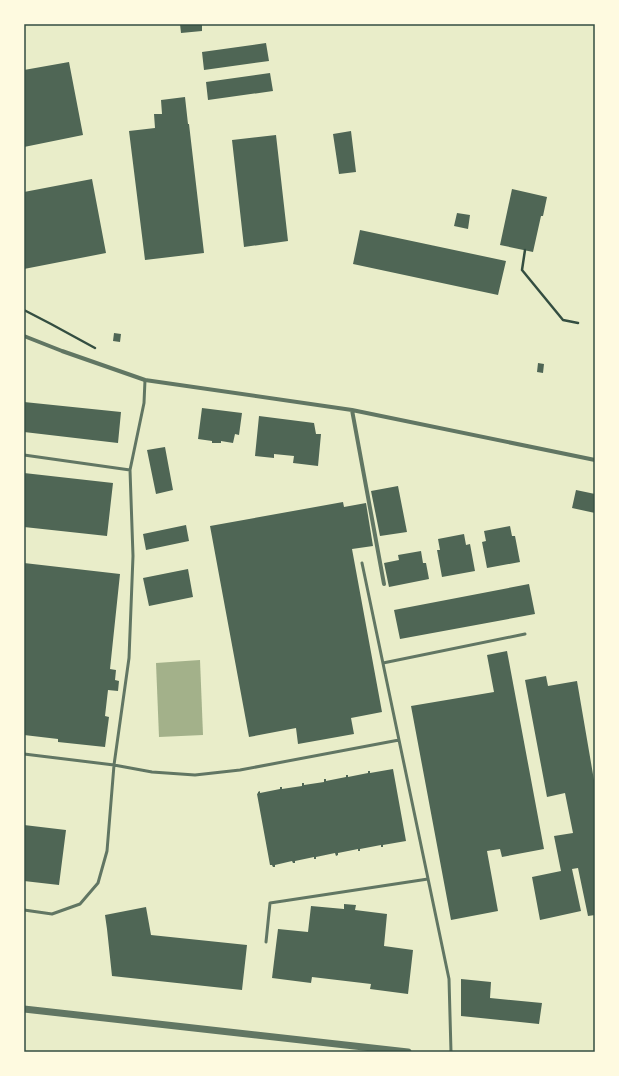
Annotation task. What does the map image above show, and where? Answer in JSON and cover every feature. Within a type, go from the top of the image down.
[{"type":"street","points":[[24,336],[145,380],[352,410],[595,460]]},
{"type":"street","points":[[352,410],[384,584]]},
{"type":"street","points":[[24,1009],[408,1052]]},
{"type":"lane","points":[[24,910],[52,914],[80,904],[98,883],[107,852],[114,764],[129,658],[133,556],[130,470],[144,404],[145,380]]},
{"type":"lane","points":[[24,455],[130,470]]},
{"type":"lane","points":[[362,563],[449,979],[451,1052]]},
{"type":"lane","points":[[383,663],[525,634]]},
{"type":"lane","points":[[24,754],[114,764],[152,772],[195,774],[240,770],[399,740]]},
{"type":"lane","points":[[266,942],[270,903],[428,880]]},
{"type":"path","points":[[525,250],[522,270],[562,320],[578,323]]},
{"type":"path","points":[[24,310],[96,349],[102,365]]},
{"type":"shaded area","points":[[200,660],[203,735],[159,737],[156,663]]},
{"type":"building","points":[[180,24],[202,24],[202,31],[181,33]]},
{"type":"building","points":[[266,43],[269,61],[204,70],[202,52]]},
{"type":"building","points":[[69,62],[83,135],[24,147],[24,70]]},
{"type":"building","points":[[270,73],[273,91],[208,100],[206,82]]},
{"type":"building","points":[[185,97],[204,253],[145,260],[129,131],[155,128],[154,114],[162,114],[161,100]]},
{"type":"building","points":[[351,131],[356,172],[339,174],[333,134]]},
{"type":"building","points":[[276,135],[288,241],[244,247],[232,140]]},
{"type":"building","points":[[92,179],[106,253],[24,269],[24,192]]},
{"type":"building","points":[[512,189],[547,197],[533,252],[500,245]]},
{"type":"building","points":[[457,213],[470,215],[468,229],[454,226]]},
{"type":"building","points":[[360,230],[506,261],[498,295],[353,264]]},
{"type":"building","points":[[114,333],[121,334],[120,342],[113,341]]},
{"type":"building","points":[[538,363],[544,364],[543,373],[537,372]]},
{"type":"building","points":[[24,402],[121,412],[118,443],[24,432]]},
{"type":"building","points":[[202,408],[242,413],[239,435],[235,434],[233,443],[221,441],[221,443],[212,443],[212,441],[198,439]]},
{"type":"building","points":[[259,416],[314,423],[316,434],[321,434],[318,466],[293,463],[294,456],[274,454],[274,458],[255,456]]},
{"type":"building","points":[[165,447],[173,490],[156,494],[147,450]]},
{"type":"building","points":[[24,473],[113,483],[107,536],[24,527]]},
{"type":"building","points":[[398,486],[407,532],[380,536],[371,491]]},
{"type":"building","points":[[576,490],[595,494],[595,513],[572,508]]},
{"type":"building","points":[[343,502],[344,507],[366,503],[373,546],[352,549],[382,712],[351,718],[354,734],[298,744],[296,728],[249,737],[210,526]]},
{"type":"building","points":[[186,525],[189,541],[146,550],[143,534]]},
{"type":"building","points":[[510,526],[512,536],[515,536],[520,562],[487,568],[482,542],[486,541],[484,531]]},
{"type":"building","points":[[464,534],[466,545],[470,544],[475,571],[442,577],[437,550],[440,550],[438,539]]},
{"type":"building","points":[[421,551],[423,563],[426,563],[429,579],[389,587],[384,563],[399,560],[398,555]]},
{"type":"building","points":[[24,563],[120,574],[110,669],[116,670],[115,680],[119,681],[118,691],[108,690],[105,716],[109,717],[105,747],[58,742],[58,739],[24,735]]},
{"type":"building","points":[[188,569],[193,597],[149,606],[143,578]]},
{"type":"building","points":[[529,584],[535,614],[400,639],[394,610]]},
{"type":"building","points":[[507,651],[544,849],[502,857],[500,849],[487,851],[498,911],[451,920],[411,706],[494,692],[487,655]]},
{"type":"building","points":[[546,676],[548,686],[577,681],[595,786],[595,915],[588,916],[578,868],[572,869],[581,911],[540,920],[532,877],[561,871],[554,836],[573,833],[565,793],[547,797],[525,680]]},
{"type":"building","points":[[393,769],[406,841],[383,845],[383,847],[381,847],[381,845],[360,849],[360,851],[358,851],[358,849],[338,853],[336,856],[335,853],[316,857],[316,859],[314,859],[314,857],[295,861],[295,863],[292,861],[275,865],[275,867],[270,865],[257,794],[258,792],[260,791],[260,793],[280,789],[280,787],[282,787],[282,789],[302,786],[302,783],[304,783],[304,785],[324,782],[324,779],[326,779],[326,781],[346,777],[346,775],[348,775],[348,777],[368,773],[368,771],[370,771],[370,773]]},
{"type":"building","points":[[24,825],[66,830],[59,885],[24,881]]},
{"type":"building","points":[[344,904],[356,905],[355,910],[387,914],[384,946],[413,950],[408,994],[370,989],[371,984],[312,977],[311,983],[272,978],[278,929],[308,932],[311,906],[344,909]]},
{"type":"building","points":[[146,907],[151,935],[247,945],[242,990],[112,976],[105,915]]},
{"type":"building","points":[[461,979],[491,982],[490,998],[542,1003],[539,1024],[461,1016]]}]
